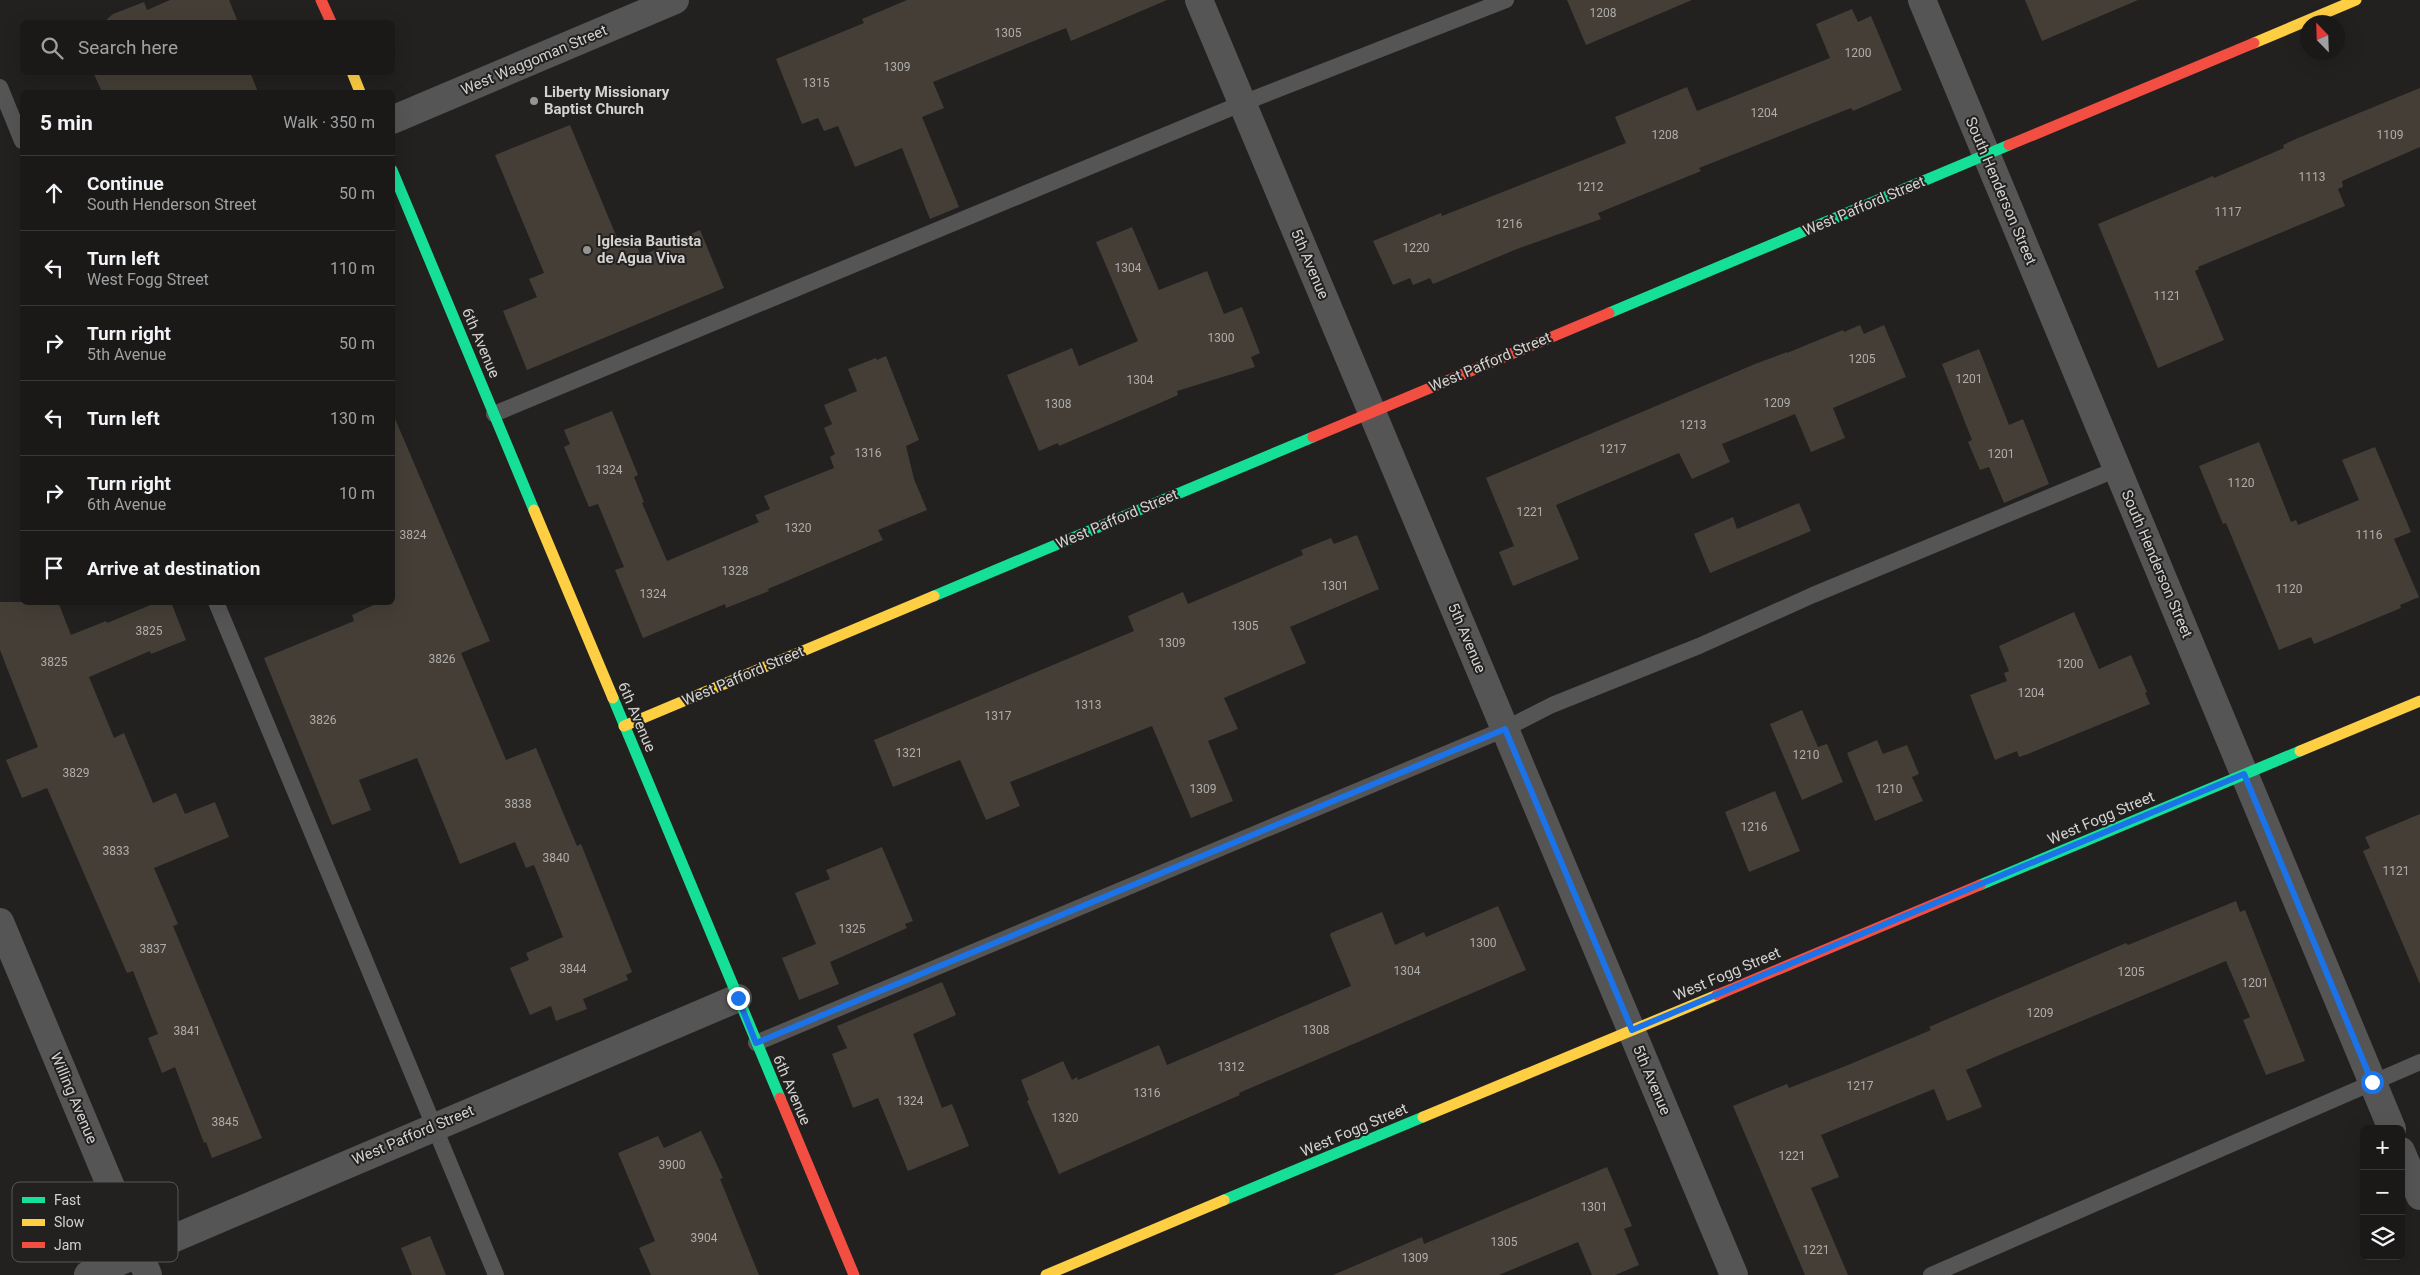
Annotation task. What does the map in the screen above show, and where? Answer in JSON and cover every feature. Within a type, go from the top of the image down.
[{"type":"street","points":[[322,0],[330,20]]},
{"type":"street","name":"West Waggoman Street","points":[[395,119],[675,0]]},
{"type":"street","name":"5th Avenue","points":[[1199,0],[1734,1275]]},
{"type":"street","name":"South Henderson Street","points":[[1922,0],[2390,1125]]},
{"type":"street","name":"West Pafford Street","points":[[624,726],[2356,0]]},
{"type":"street","points":[[353,75],[359,90]]},
{"type":"street","name":"6th Avenue","points":[[395,177],[854,1275]]},
{"type":"street","name":"West Fogg Street","points":[[1046,1275],[2420,701]]},
{"type":"street","name":"Willing Avenue","points":[[0,922],[109,1182]]},
{"type":"street","name":"West Pafford Street","points":[[178,1248],[434,1126],[738,998]]},
{"type":"street","points":[[2405,1160],[2420,1196]]},
{"type":"street","name":"West Pafford Street","points":[[88,1275],[144,1264]]},
{"type":"lane","points":[[494,414],[1243,103],[1506,0]]},
{"type":"lane","points":[[0,87],[20,136]]},
{"type":"lane","points":[[756,1043],[1505,729],[1552,705],[1699,646],[1813,595],[2117,469]]},
{"type":"lane","points":[[217,605],[496,1275]]},
{"type":"lane","points":[[1931,1275],[2420,1062]]},
{"type":"building","points":[[170,0],[229,0],[237,20],[107,20],[113,14],[144,2],[147,10]]},
{"type":"building","points":[[907,0],[1167,0],[1071,41],[1066,28],[933,82],[944,108],[922,117],[959,207],[930,219],[902,148],[855,167],[838,126],[824,131],[818,118],[802,124],[776,59],[864,23],[862,19]]},
{"type":"building","points":[[1567,0],[1692,0],[1586,45]]},
{"type":"building","points":[[2025,0],[2138,0],[2042,41]]},
{"type":"building","points":[[1852,9],[1858,22],[1871,16],[1902,90],[1853,111],[1851,108],[1699,168],[1701,171],[1598,213],[1601,219],[1517,249],[1433,284],[1430,278],[1413,285],[1410,278],[1393,285],[1373,241],[1441,213],[1442,216],[1626,143],[1615,117],[1687,87],[1697,111],[1830,58],[1816,24]]},
{"type":"building","points":[[94,75],[251,75],[257,90],[101,90]]},
{"type":"building","points":[[2420,88],[2420,147],[2342,181],[2343,187],[2338,189],[2345,206],[2198,267],[2199,269],[2195,271],[2224,340],[2158,368],[2098,224],[2213,176],[2214,178],[2284,148],[2283,145],[2298,138]]},
{"type":"building","name":"Iglesia Bautista de Agua Viva","points":[[570,125],[620,245],[634,239],[641,256],[700,230],[724,288],[527,370],[503,311],[537,297],[529,279],[544,273],[495,155]]},
{"type":"building","points":[[1132,227],[1159,290],[1207,271],[1224,314],[1242,307],[1260,353],[1251,357],[1255,367],[1177,391],[1178,395],[1160,403],[1059,446],[1058,443],[1039,451],[1007,375],[1072,348],[1079,366],[1138,341],[1096,242]]},
{"type":"building","points":[[1860,325],[1864,334],[1884,325],[1906,377],[1833,408],[1845,438],[1811,452],[1795,414],[1722,444],[1730,462],[1692,479],[1679,453],[1556,505],[1579,559],[1513,586],[1499,552],[1514,546],[1486,478],[1755,364]]},
{"type":"building","points":[[1979,349],[2009,425],[2023,419],[2049,484],[2004,503],[1989,467],[1980,470],[1968,442],[1972,440],[1942,364]]},
{"type":"building","points":[[886,356],[919,440],[906,446],[914,479],[927,510],[878,530],[883,540],[768,589],[769,591],[726,608],[725,604],[643,638],[615,570],[624,567],[598,504],[589,507],[564,447],[570,444],[564,430],[612,411],[638,475],[634,477],[644,502],[642,503],[667,561],[759,522],[755,515],[770,509],[764,496],[834,468],[830,457],[835,454],[824,428],[832,424],[824,405],[857,391],[848,369]]},
{"type":"building","points":[[395,419],[490,641],[461,653],[506,760],[536,748],[577,846],[581,844],[632,972],[626,975],[628,980],[583,999],[587,1009],[556,1021],[551,1006],[530,1015],[510,968],[529,960],[526,953],[563,937],[534,865],[526,868],[515,842],[460,864],[417,758],[359,780],[371,810],[332,825],[264,658],[354,621],[352,615],[374,605],[395,605]]},
{"type":"building","points":[[2259,442],[2291,522],[2296,520],[2298,525],[2359,500],[2342,460],[2375,447],[2411,532],[2394,539],[2419,597],[2400,605],[2401,608],[2314,644],[2311,637],[2279,650],[2226,523],[2223,524],[2199,466]]},
{"type":"building","points":[[1799,503],[1811,531],[1710,573],[1694,534],[1733,517],[1737,529]]},
{"type":"building","points":[[1357,535],[1379,589],[1290,627],[1306,663],[1224,698],[1238,729],[1208,741],[1233,801],[1191,818],[1152,726],[1010,782],[1020,806],[986,820],[960,760],[893,787],[874,740],[1134,631],[1128,616],[1183,592],[1188,604],[1303,555],[1301,550],[1331,538],[1334,544]]},
{"type":"building","points":[[0,602],[20,602],[20,605],[59,605],[71,635],[151,605],[172,605],[186,640],[151,654],[150,651],[89,677],[114,738],[124,733],[153,803],[176,793],[185,814],[215,802],[229,837],[154,868],[178,924],[173,926],[262,1138],[212,1158],[206,1142],[204,1143],[175,1067],[162,1073],[148,1038],[158,1034],[133,971],[127,973],[47,788],[22,798],[6,760],[38,747],[0,650]]},
{"type":"building","points":[[2074,612],[2099,669],[2131,655],[2147,692],[2145,693],[2150,704],[2028,754],[2019,757],[2017,751],[1995,760],[1970,695],[2007,681],[2004,673],[2009,671],[1999,646]]},
{"type":"building","points":[[1802,710],[1818,747],[1827,744],[1843,782],[1802,800],[1770,724]]},
{"type":"building","points":[[1877,740],[1883,754],[1907,745],[1919,774],[1912,777],[1923,801],[1875,821],[1847,753]]},
{"type":"building","points":[[1775,791],[1800,851],[1749,872],[1725,812]]},
{"type":"building","points":[[2420,814],[2420,984],[2363,851],[2370,848],[2365,837]]},
{"type":"building","points":[[882,847],[913,921],[905,924],[907,928],[830,962],[839,984],[799,1000],[782,958],[816,944],[795,893],[830,879],[826,870]]},
{"type":"building","points":[[2236,901],[2240,912],[2245,910],[2305,1061],[2266,1075],[2243,1020],[2250,1017],[2226,961],[1995,1057],[1966,1070],[1982,1107],[1947,1121],[1934,1089],[1821,1135],[1839,1177],[1811,1188],[1848,1275],[1805,1275],[1733,1106],[1787,1084],[1789,1088],[1848,1065],[1931,1030],[1929,1027],[2126,943],[2128,945]]},
{"type":"building","points":[[1498,906],[1526,970],[1239,1093],[1240,1095],[1059,1174],[1027,1101],[1029,1100],[1021,1080],[1063,1061],[1072,1080],[1077,1077],[1078,1080],[1159,1045],[1167,1065],[1351,986],[1330,935],[1331,933],[1382,912],[1395,945],[1424,932],[1426,937]]},
{"type":"building","points":[[942,982],[956,1015],[913,1034],[942,1108],[952,1104],[969,1146],[908,1171],[878,1098],[853,1108],[832,1054],[847,1048],[837,1026]]},
{"type":"building","points":[[701,1131],[723,1178],[720,1179],[759,1275],[651,1275],[639,1248],[655,1241],[618,1153],[658,1136],[664,1148]]},
{"type":"building","points":[[1607,1167],[1632,1226],[1624,1229],[1639,1265],[1615,1275],[1592,1275],[1578,1242],[1499,1275],[1333,1275],[1422,1237],[1424,1244]]},
{"type":"building","points":[[430,1236],[446,1275],[412,1275],[401,1248]]},
{"type":"traffic: fast","points":[[1609,313],[2009,145]]},
{"type":"traffic: fast","points":[[395,177],[534,510]]},
{"type":"traffic: fast","points":[[934,596],[1313,437]]},
{"type":"traffic: fast","points":[[613,698],[780,1098]]},
{"type":"traffic: fast","points":[[1980,885],[2300,751]]},
{"type":"traffic: fast","points":[[1224,1200],[1423,1117]]},
{"type":"traffic: slow","points":[[2254,43],[2356,0]]},
{"type":"traffic: slow","points":[[353,75],[359,90]]},
{"type":"traffic: slow","points":[[534,510],[613,698]]},
{"type":"traffic: slow","points":[[624,726],[934,596]]},
{"type":"traffic: slow","points":[[2300,751],[2420,701]]},
{"type":"traffic: slow","points":[[1423,1117],[1717,995]]},
{"type":"traffic: slow","points":[[1046,1275],[1224,1200]]},
{"type":"traffic: jam","points":[[321,0],[330,20]]},
{"type":"traffic: jam","points":[[2009,145],[2254,43]]},
{"type":"traffic: jam","points":[[1313,437],[1609,313]]},
{"type":"traffic: jam","points":[[1717,995],[1980,885]]},
{"type":"traffic: jam","points":[[780,1098],[854,1275]]},
{"type":"place","name":"Liberty Missionary Baptist Church","points":[[534,101]]},
{"type":"place","name":"Iglesia Bautista de Agua Viva","points":[[587,250]]},
{"type":"route","points":[[738,998],[756,1043],[1505,729],[1632,1030],[2244,774],[2372,1082]]}]
